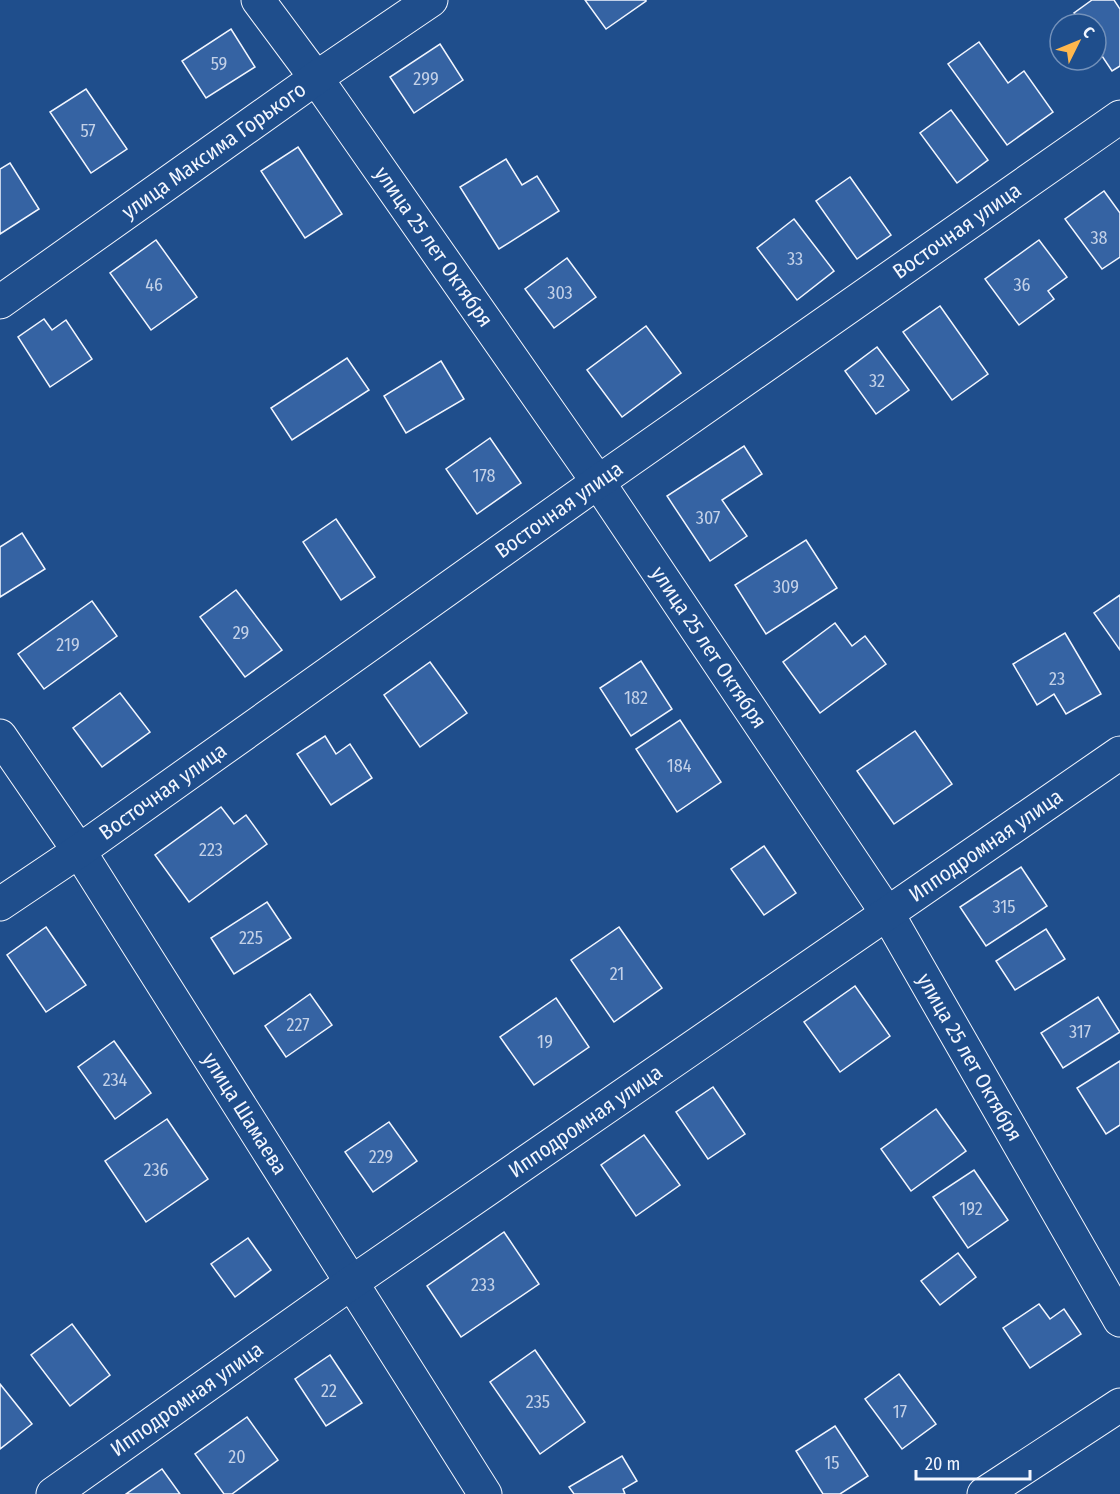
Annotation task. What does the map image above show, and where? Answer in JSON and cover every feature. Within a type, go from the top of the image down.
[{"type":"street","name":"улица 25 лет Октября","points":[[258,0],[316,78],[598,482],[887,913],[1120,1320]]},
{"type":"street","name":"улица Максима Горького","points":[[0,302],[316,78],[431,0]]},
{"type":"street","name":"Восточная улица","points":[[0,904],[79,851],[598,482],[1120,117]]},
{"type":"street","name":"улица Шамаева","points":[[0,736],[79,851],[485,1494]]},
{"type":"street","name":"Ипподромная улица","points":[[53,1494],[351,1283],[1120,753]]},
{"type":"street","points":[[984,1494],[1120,1405]]},
{"type":"building","points":[[585,0],[646,0],[646,1],[606,29]]},
{"type":"building","points":[[1092,0],[1114,0],[1120,9],[1120,66],[1112,71],[1108,65],[1108,12],[1075,12]]},
{"type":"building","points":[[231,29],[255,67],[206,98],[182,61]]},
{"type":"building","points":[[979,42],[1008,83],[1024,71],[1053,112],[1007,145],[948,64]]},
{"type":"building","points":[[440,44],[463,80],[414,113],[390,77]]},
{"type":"building","points":[[86,89],[127,149],[91,173],[50,112]]},
{"type":"building","points":[[951,110],[988,160],[957,183],[920,133]]},
{"type":"building","points":[[298,147],[342,214],[305,238],[261,171]]},
{"type":"building","points":[[506,159],[522,185],[537,176],[559,211],[499,249],[460,187]]},
{"type":"building","points":[[10,163],[39,209],[0,234],[0,169]]},
{"type":"building","points":[[850,177],[891,235],[857,259],[816,201]]},
{"type":"building","points":[[1104,191],[1120,213],[1120,257],[1102,269],[1065,219]]},
{"type":"building","points":[[794,219],[834,271],[797,300],[757,248]]},
{"type":"building","points":[[156,240],[197,297],[151,330],[110,273]]},
{"type":"building","points":[[1039,240],[1067,277],[1048,291],[1054,299],[1019,325],[985,279]]},
{"type":"building","points":[[567,258],[596,297],[554,328],[525,289]]},
{"type":"building","points":[[940,306],[988,374],[952,400],[903,332]]},
{"type":"building","points":[[44,319],[52,330],[66,320],[92,359],[50,387],[18,337]]},
{"type":"building","points":[[646,326],[681,373],[622,417],[587,370]]},
{"type":"building","points":[[877,347],[909,390],[876,414],[845,371]]},
{"type":"building","points":[[347,358],[369,390],[292,440],[271,408]]},
{"type":"building","points":[[441,361],[464,399],[406,433],[384,396]]},
{"type":"building","points":[[490,438],[521,483],[477,514],[446,469]]},
{"type":"building","points":[[744,446],[762,474],[722,500],[747,536],[710,561],[667,496]]},
{"type":"building","points":[[336,519],[375,577],[341,600],[303,542]]},
{"type":"building","points":[[22,533],[45,569],[0,597],[0,547]]},
{"type":"building","points":[[806,540],[837,588],[766,634],[735,585]]},
{"type":"building","points":[[236,590],[282,650],[245,677],[200,617]]},
{"type":"building","points":[[1120,595],[1120,650],[1094,613]]},
{"type":"building","points":[[92,601],[117,636],[44,689],[18,654]]},
{"type":"building","points":[[835,623],[852,646],[865,636],[886,664],[820,713],[783,662]]},
{"type":"building","points":[[1065,633],[1101,694],[1066,714],[1054,694],[1037,705],[1013,664]]},
{"type":"building","points":[[641,661],[672,709],[631,736],[600,688]]},
{"type":"building","points":[[430,662],[467,713],[420,747],[384,695]]},
{"type":"building","points":[[120,693],[150,732],[102,767],[73,728]]},
{"type":"building","points":[[680,720],[721,782],[677,812],[636,749]]},
{"type":"building","points":[[915,731],[952,784],[894,824],[857,771]]},
{"type":"building","points":[[325,736],[336,754],[350,744],[372,778],[331,805],[297,754]]},
{"type":"building","points":[[221,807],[234,824],[246,815],[267,844],[189,902],[155,855]]},
{"type":"building","points":[[764,846],[796,893],[764,915],[731,869]]},
{"type":"building","points":[[1021,867],[1047,906],[986,946],[960,907]]},
{"type":"building","points":[[267,902],[291,938],[234,974],[211,938]]},
{"type":"building","points":[[46,927],[86,985],[46,1012],[7,955]]},
{"type":"building","points":[[619,927],[662,988],[614,1022],[571,960]]},
{"type":"building","points":[[1046,929],[1065,959],[1015,990],[996,961]]},
{"type":"building","points":[[855,986],[890,1036],[840,1072],[804,1022]]},
{"type":"building","points":[[310,994],[332,1025],[286,1057],[265,1026]]},
{"type":"building","points":[[1098,997],[1120,1032],[1063,1068],[1041,1033]]},
{"type":"building","points":[[556,998],[589,1047],[534,1085],[500,1037]]},
{"type":"building","points":[[114,1041],[151,1093],[115,1119],[78,1067]]},
{"type":"building","points":[[1120,1061],[1120,1125],[1106,1134],[1077,1088]]},
{"type":"building","points":[[713,1087],[745,1134],[708,1159],[676,1112]]},
{"type":"building","points":[[936,1109],[966,1151],[911,1191],[881,1149]]},
{"type":"building","points":[[167,1119],[208,1179],[146,1222],[105,1161]]},
{"type":"building","points":[[389,1122],[417,1161],[373,1192],[345,1152]]},
{"type":"building","points":[[644,1135],[680,1185],[636,1216],[601,1165]]},
{"type":"building","points":[[974,1170],[1008,1220],[968,1248],[933,1197]]},
{"type":"building","points":[[504,1232],[539,1284],[461,1337],[427,1286]]},
{"type":"building","points":[[248,1238],[271,1270],[235,1297],[211,1264]]},
{"type":"building","points":[[958,1253],[976,1277],[940,1305],[921,1281]]},
{"type":"building","points":[[1039,1304],[1050,1319],[1064,1309],[1081,1334],[1030,1368],[1003,1328]]},
{"type":"building","points":[[72,1324],[110,1375],[70,1406],[31,1355]]},
{"type":"building","points":[[535,1350],[585,1422],[540,1454],[490,1382]]},
{"type":"building","points":[[330,1355],[362,1403],[326,1426],[295,1379]]},
{"type":"building","points":[[899,1374],[936,1424],[902,1449],[865,1399]]},
{"type":"building","points":[[0,1384],[32,1424],[0,1449]]},
{"type":"building","points":[[247,1417],[278,1460],[232,1494],[224,1494],[195,1454]]},
{"type":"building","points":[[835,1426],[868,1476],[840,1494],[823,1494],[796,1451]]},
{"type":"building","points":[[622,1456],[637,1481],[623,1489],[625,1494],[574,1494],[569,1487]]},
{"type":"building","points":[[162,1469],[180,1494],[126,1494]]}]
